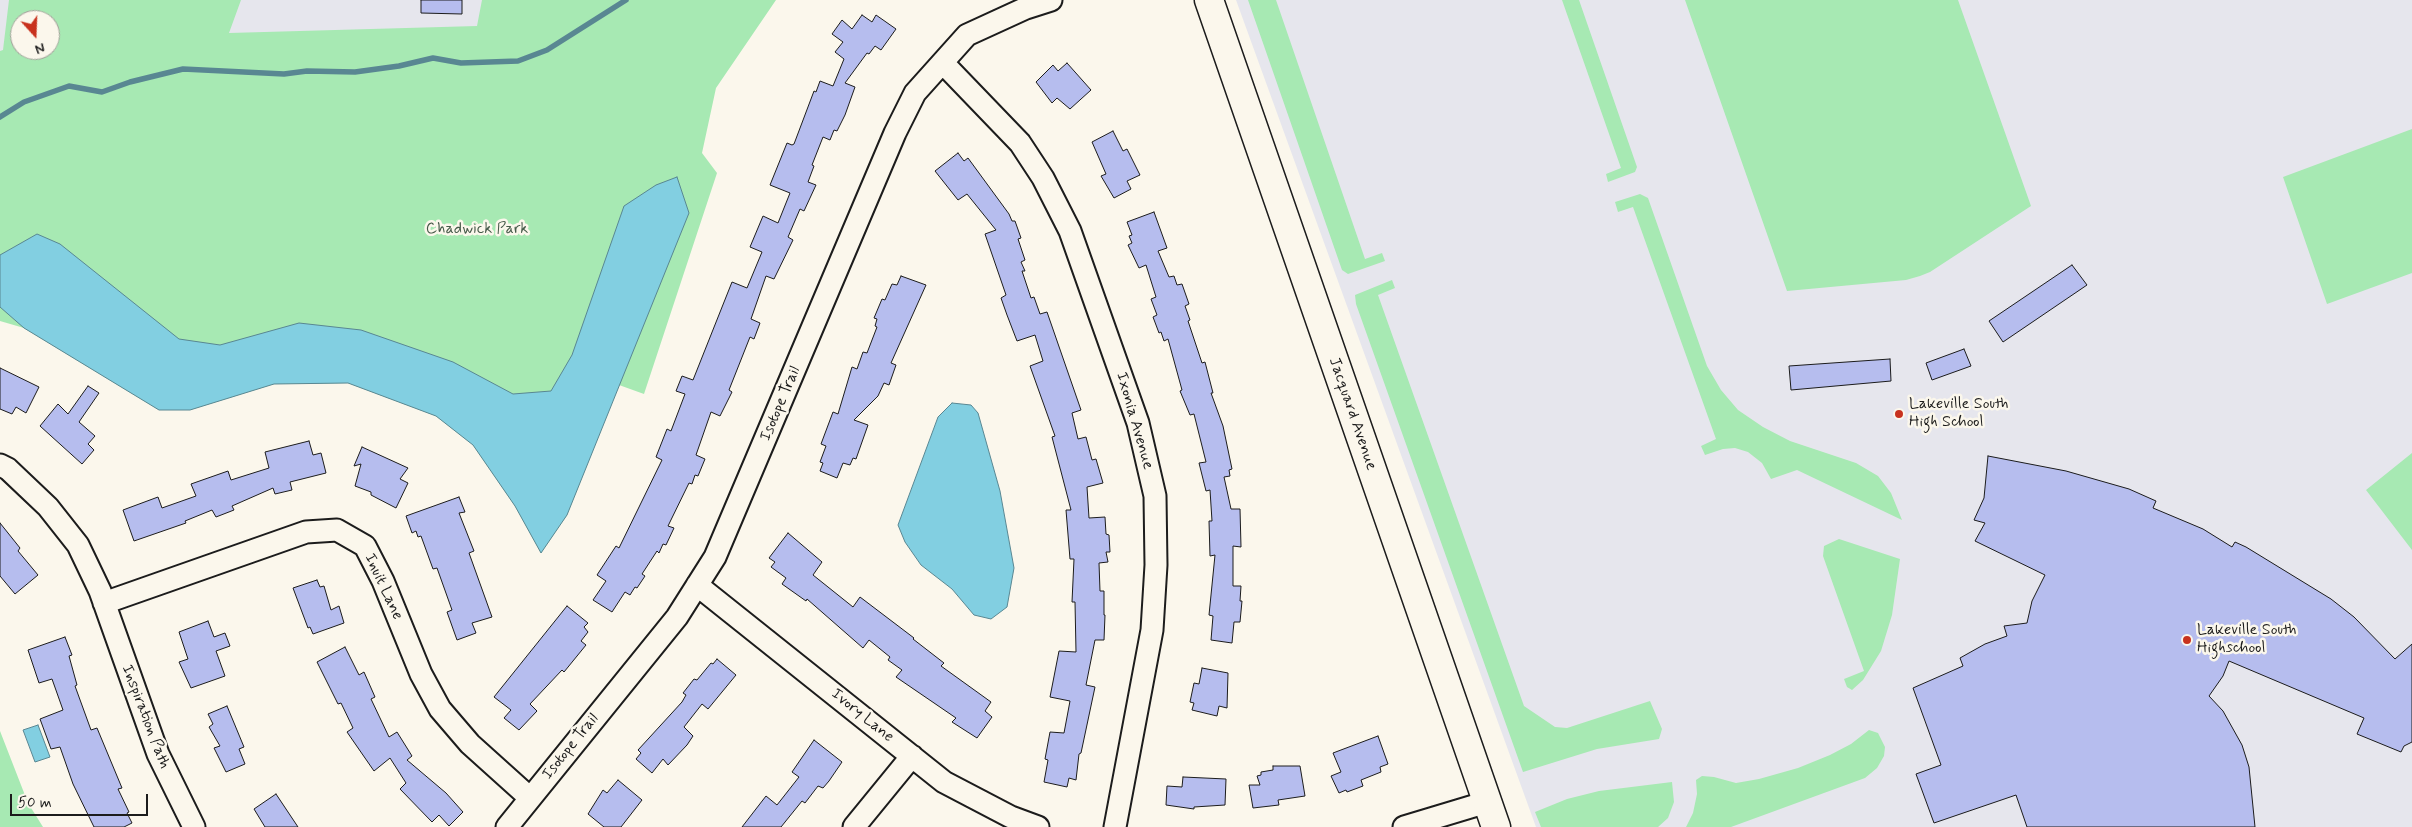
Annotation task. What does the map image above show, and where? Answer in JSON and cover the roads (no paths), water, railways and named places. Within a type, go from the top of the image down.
[{"type":"street","name":"Isotope Trail","points":[[507,827],[677,617],[715,557],[895,133],[915,93],[967,35],[1026,8],[1051,0]]},
{"type":"street","name":"Jacquard Avenue","points":[[1209,0],[1491,814]]},
{"type":"street","name":"Ixonia Avenue","points":[[943,63],[1020,143],[1043,178],[1070,231],[1138,423],[1155,496],[1156,565],[1152,630],[1115,827]]},
{"type":"street","name":"Inspiration Path","points":[[0,465],[8,469],[48,506],[78,545],[104,603],[158,754],[194,827]]},
{"type":"street","name":"Inuit Lane","points":[[104,603],[306,532],[337,530],[364,546],[383,581],[421,674],[440,709],[470,744],[530,798]]},
{"type":"street","name":"Ivory Lane","points":[[697,585],[944,782],[1011,817],[1038,827]]},
{"type":"street","points":[[854,827],[912,756]]},
{"type":"street","points":[[1404,827],[1491,814]]},
{"type":"water","points":[[677,177],[689,213],[567,515],[541,553],[515,506],[473,445],[436,416],[348,383],[274,384],[190,410],[159,410],[24,328],[0,307],[0,255],[37,234],[60,244],[179,339],[220,345],[299,323],[361,330],[453,362],[513,394],[551,391],[572,355],[624,206],[656,185]]},
{"type":"water","points":[[952,403],[971,405],[978,413],[1000,491],[1014,568],[1007,607],[991,619],[974,615],[952,589],[921,565],[905,542],[898,525],[938,417]]},
{"type":"water","points":[[38,725],[50,757],[35,762],[23,730]]},
{"type":"waterway","points":[[0,117],[24,102],[69,86],[102,92],[130,82],[183,69],[284,74],[307,71],[355,72],[399,66],[433,58],[461,63],[518,61],[547,50],[626,0]]},
{"type":"place","name":"Lakeville South High School","points":[[1899,414]]},
{"type":"place","name":"Lakeville South Highschool","points":[[2187,640]]},
{"type":"park label","name":"Chadwick Park","points":[[477,230]]}]
